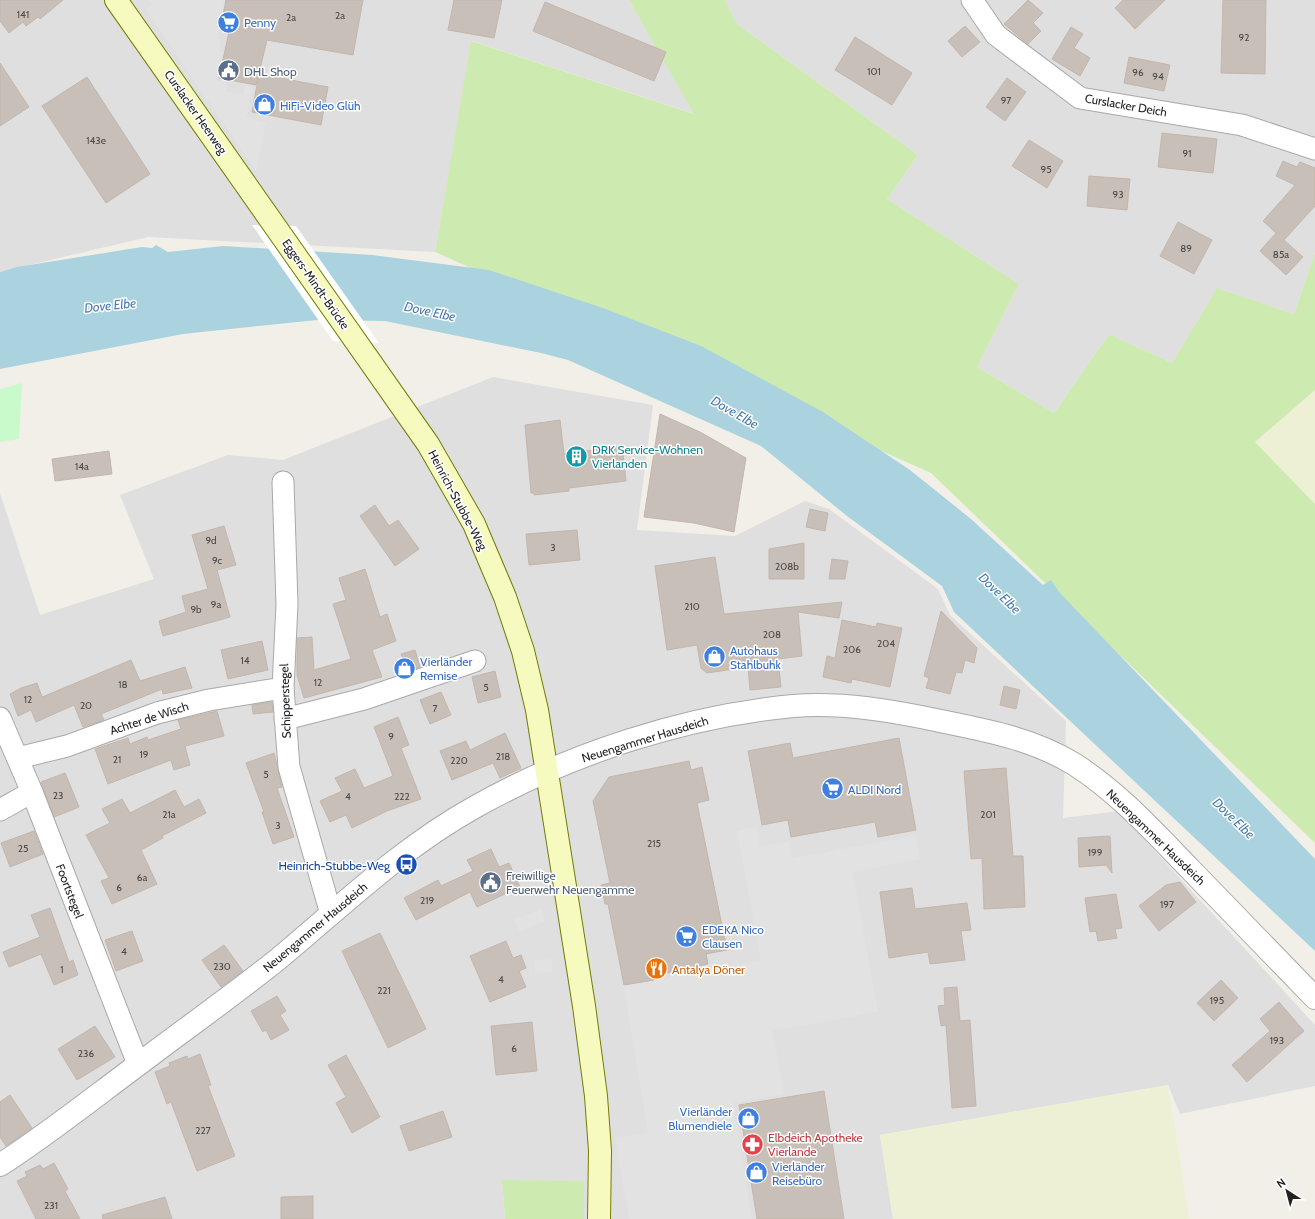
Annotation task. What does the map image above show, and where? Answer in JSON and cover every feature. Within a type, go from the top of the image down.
[{"type":"main road","name":"Curslacker Heerweg","points":[[116,0],[275,225]]},
{"type":"main road","name":"Eggers-Mindt-Brücke","points":[[275,225],[357,342]]},
{"type":"main road","name":"Heinrich-Stubbe-Weg","points":[[357,342],[428,444],[477,532],[505,597],[522,651],[537,710],[596,1096],[600,1151],[600,1219]]},
{"type":"street","name":"Curslacker Deich","points":[[972,0],[996,35],[1080,98],[1242,125],[1315,149]]},
{"type":"street","name":"Schipperstegel","points":[[283,482],[286,604],[283,688],[289,767],[331,914]]},
{"type":"street","points":[[285,720],[364,699],[475,661]]},
{"type":"street","name":"Achter de Wisch","points":[[18,758],[67,746],[157,713],[209,700],[283,688]]},
{"type":"street","name":"Neuengammer Hausdeich","points":[[1,1162],[138,1064],[277,960],[400,857],[430,835],[475,807],[547,772],[608,748],[684,724],[729,715],[796,705],[829,705],[882,710],[1006,734],[1053,752],[1076,765],[1111,792],[1155,833],[1315,998]]},
{"type":"street","name":"Foortstegel","points":[[0,718],[32,792],[138,1064]]},
{"type":"street","points":[[0,810],[32,792]]},
{"type":"shaded area","points":[[0,0],[629,0],[695,114],[472,41],[435,252],[148,237],[0,272]]},
{"type":"shaded area","points":[[148,0],[224,0],[218,34],[222,55],[216,80],[227,82],[226,91],[243,95],[245,85],[252,87],[246,118],[266,122],[256,171],[146,10],[152,4]]},
{"type":"shaded area","points":[[725,0],[1315,0],[1315,253],[1294,314],[1217,288],[1172,363],[1109,334],[1054,413],[977,367],[1019,284],[887,199],[918,155],[737,24]]},
{"type":"shaded area","points":[[493,377],[653,405],[637,530],[735,536],[805,501],[829,509],[938,589],[950,615],[1066,721],[1063,818],[1118,811],[1315,1025],[1315,1086],[1180,1114],[1168,1085],[880,1135],[893,1219],[584,1219],[584,1182],[502,1180],[505,1219],[0,1219],[0,493],[40,615],[154,579],[120,495],[228,455],[283,460]]},
{"type":"shaded area","points":[[756,827],[760,846],[789,841],[792,858],[916,836],[920,859],[853,872],[878,1012],[773,1031],[784,1094],[733,1103],[752,1219],[629,1219],[615,1138],[648,1132],[623,985],[761,961],[737,831]]},
{"type":"shaded area","points":[[541,909],[545,921],[519,931],[514,920]]},
{"type":"shaded area","points":[[551,959],[553,972],[535,974],[534,961]]},
{"type":"green space","points":[[629,0],[725,0],[737,24],[918,155],[887,199],[1019,284],[977,367],[1054,413],[1109,334],[1172,363],[1217,288],[1294,314],[1315,253],[1315,390],[1255,442],[1315,504],[1315,843],[931,473],[435,252],[471,41],[694,114]]},
{"type":"green space","points":[[22,383],[19,439],[0,442],[0,389]]},
{"type":"green space","points":[[1315,390],[1315,504],[1255,442]]},
{"type":"green space","points":[[1168,1085],[1189,1219],[893,1219],[880,1135]]},
{"type":"green space","points":[[502,1180],[584,1181],[584,1219],[505,1219]]},
{"type":"water","name":"Dove Elbe","points":[[156,245],[168,252],[223,246],[372,255],[489,270],[603,308],[701,346],[823,412],[910,470],[971,519],[1043,585],[1051,580],[1059,592],[1315,859],[1315,951],[954,612],[942,586],[847,516],[761,446],[568,360],[541,353],[385,321],[317,320],[183,334],[0,369],[0,272],[17,267],[142,247],[152,248]]},
{"type":"pier","points":[[252,225],[296,226],[379,343],[333,341]]},
{"type":"building","points":[[0,0],[63,0],[40,19],[38,17],[26,26],[23,22],[9,33],[0,21]]},
{"type":"building","points":[[226,0],[363,0],[353,55],[267,40],[256,85],[219,78],[229,32],[220,30]]},
{"type":"building","points":[[454,0],[502,0],[494,38],[448,30]]},
{"type":"building","points":[[1028,0],[1043,13],[1033,23],[1041,31],[1028,44],[1004,24]]},
{"type":"building","points":[[1123,0],[1165,0],[1135,29],[1115,8]]},
{"type":"building","points":[[1223,0],[1266,0],[1265,74],[1221,73]]},
{"type":"building","points":[[545,2],[666,52],[654,81],[533,31]]},
{"type":"building","points":[[965,26],[980,42],[962,57],[948,41]]},
{"type":"building","points":[[1071,27],[1083,34],[1074,48],[1090,58],[1080,76],[1052,59]]},
{"type":"building","points":[[855,37],[912,73],[892,105],[835,70]]},
{"type":"building","points":[[1129,57],[1170,65],[1164,91],[1124,83]]},
{"type":"building","points":[[0,63],[29,107],[0,126]]},
{"type":"building","points":[[259,74],[328,87],[321,125],[252,112]]},
{"type":"building","points":[[87,77],[150,174],[106,203],[42,106]]},
{"type":"building","points":[[1007,78],[1026,92],[1005,121],[986,107]]},
{"type":"building","points":[[1162,133],[1217,139],[1213,173],[1158,167]]},
{"type":"building","points":[[1029,140],[1063,161],[1047,188],[1012,166]]},
{"type":"building","points":[[1283,161],[1297,167],[1300,162],[1315,168],[1315,206],[1284,240],[1303,257],[1286,275],[1260,251],[1276,233],[1263,221],[1295,185],[1276,176]]},
{"type":"building","points":[[1089,176],[1130,179],[1127,210],[1087,206]]},
{"type":"building","points":[[1178,222],[1212,240],[1194,274],[1160,256]]},
{"type":"building","points":[[660,414],[700,432],[746,458],[734,532],[694,523],[644,517]]},
{"type":"building","name":"DRK Service-Wohnen Vierlanden","points":[[560,420],[564,454],[622,446],[626,481],[569,488],[569,491],[534,495],[534,493],[531,493],[525,425]]},
{"type":"building","points":[[109,451],[112,474],[55,481],[52,459]]},
{"type":"building","points":[[375,505],[389,526],[398,520],[419,549],[395,566],[360,516]]},
{"type":"building","points":[[810,509],[828,513],[825,531],[806,527]]},
{"type":"building","points":[[224,526],[236,565],[217,570],[230,617],[163,636],[159,621],[186,612],[182,596],[208,589],[192,535]]},
{"type":"building","points":[[577,530],[580,560],[529,565],[526,534]]},
{"type":"building","points":[[804,543],[804,579],[769,579],[769,549]]},
{"type":"building","points":[[715,557],[724,614],[842,602],[839,618],[798,612],[802,656],[778,659],[781,687],[750,690],[748,667],[707,673],[701,668],[697,645],[667,650],[655,566]]},
{"type":"building","points":[[832,559],[848,561],[845,579],[829,579]]},
{"type":"building","points":[[365,569],[380,617],[387,614],[396,641],[372,650],[382,677],[304,698],[297,675],[297,638],[312,637],[314,670],[351,659],[333,604],[346,600],[339,578]]},
{"type":"building","points":[[941,611],[977,648],[974,663],[965,660],[962,673],[956,672],[950,694],[926,688],[929,678],[924,676]]},
{"type":"building","points":[[842,620],[876,627],[877,623],[902,628],[890,687],[852,679],[851,683],[823,677],[827,656],[835,658]]},
{"type":"building","points":[[262,641],[268,670],[228,679],[221,650]]},
{"type":"building","points":[[415,650],[420,667],[408,671],[401,654]]},
{"type":"building","points":[[131,660],[140,681],[185,667],[192,688],[163,694],[162,689],[101,714],[104,720],[83,727],[74,705],[36,722],[31,710],[18,716],[10,694],[21,688],[37,683],[42,697]]},
{"type":"building","points":[[495,671],[501,697],[478,703],[472,677]]},
{"type":"building","points":[[1004,686],[1020,690],[1016,709],[1000,705]]},
{"type":"building","points":[[441,692],[451,715],[430,724],[420,700]]},
{"type":"building","points":[[272,702],[273,712],[253,714],[252,705]]},
{"type":"building","points":[[217,711],[224,736],[185,746],[190,765],[174,770],[171,760],[108,784],[95,749],[128,738],[130,744],[147,737],[148,740],[181,729],[178,720]]},
{"type":"building","points":[[398,717],[409,745],[401,748],[421,799],[387,811],[352,828],[346,815],[330,822],[320,801],[342,791],[335,778],[355,769],[364,788],[393,776],[374,727]]},
{"type":"building","points":[[505,733],[521,768],[500,778],[493,763],[452,780],[440,751],[466,741],[470,750]]},
{"type":"building","name":"ALDI Nord","points":[[899,738],[916,830],[878,837],[875,822],[791,837],[788,820],[762,825],[748,751],[790,743],[793,758]]},
{"type":"building","points":[[274,753],[282,787],[277,788],[294,837],[273,844],[262,812],[264,812],[246,763]]},
{"type":"building","points":[[689,761],[691,770],[702,767],[709,800],[697,803],[727,950],[706,954],[708,964],[653,976],[654,980],[624,985],[608,904],[605,904],[601,885],[610,883],[593,801],[609,777]]},
{"type":"building","points":[[1006,768],[1013,856],[1023,856],[1025,907],[984,909],[982,858],[971,859],[964,771]]},
{"type":"building","points":[[65,773],[79,807],[54,817],[41,782]]},
{"type":"building","points":[[175,790],[184,807],[199,799],[206,813],[162,836],[163,838],[141,850],[157,884],[112,904],[101,881],[109,878],[86,835],[110,823],[102,809],[122,799],[130,813]]},
{"type":"building","points":[[34,831],[43,854],[10,867],[1,843]]},
{"type":"building","points":[[1110,836],[1112,873],[1106,865],[1079,867],[1078,838]]},
{"type":"building","points":[[491,849],[499,867],[509,863],[520,887],[477,907],[470,892],[416,920],[404,898],[438,880],[441,886],[473,871],[467,860]]},
{"type":"building","points":[[1180,882],[1196,902],[1159,931],[1139,906],[1166,885]]},
{"type":"building","points":[[912,888],[915,909],[967,903],[971,930],[961,931],[965,960],[930,964],[928,952],[889,958],[880,892]]},
{"type":"building","points":[[1116,894],[1122,928],[1115,929],[1117,938],[1098,941],[1096,931],[1090,932],[1085,898]]},
{"type":"building","points":[[50,908],[69,962],[73,960],[78,975],[54,985],[41,954],[9,967],[3,952],[40,937],[31,915]]},
{"type":"building","points":[[132,931],[143,961],[116,971],[105,940]]},
{"type":"building","points":[[380,933],[426,1029],[388,1048],[342,951]]},
{"type":"building","points":[[506,941],[513,958],[521,955],[526,968],[519,971],[526,987],[490,1002],[470,956]]},
{"type":"building","points":[[224,945],[243,971],[221,987],[202,960]]},
{"type":"building","points":[[1221,980],[1238,998],[1214,1021],[1197,1003]]},
{"type":"building","points":[[957,987],[960,1021],[970,1020],[976,1106],[952,1108],[946,1025],[941,1026],[938,1006],[945,1005],[944,988]]},
{"type":"building","points":[[277,996],[286,1011],[280,1015],[289,1030],[271,1040],[266,1030],[263,1032],[251,1011]]},
{"type":"building","points":[[1279,1002],[1304,1031],[1247,1082],[1232,1065],[1270,1031],[1260,1019]]},
{"type":"building","points":[[532,1022],[537,1071],[496,1075],[491,1026]]},
{"type":"building","points":[[95,1026],[115,1057],[77,1080],[58,1049]]},
{"type":"building","points":[[200,1054],[211,1085],[208,1086],[235,1156],[197,1171],[171,1102],[167,1104],[155,1072],[170,1066],[169,1063],[187,1056],[188,1059]]},
{"type":"building","points":[[346,1055],[380,1117],[352,1133],[336,1103],[346,1097],[328,1065]]},
{"type":"building","points":[[824,1091],[844,1219],[757,1219],[739,1105]]},
{"type":"building","points":[[10,1095],[32,1128],[6,1146],[0,1137],[0,1102]]},
{"type":"building","points":[[443,1111],[452,1137],[409,1151],[400,1126]]},
{"type":"building","points":[[54,1163],[68,1189],[65,1191],[80,1219],[36,1219],[17,1181],[27,1176],[25,1172],[40,1165],[43,1169]]},
{"type":"building","points":[[313,1196],[313,1219],[281,1219],[281,1197]]},
{"type":"building","points":[[165,1197],[172,1219],[103,1219],[102,1215]]},
{"type":"place","name":"Penny","points":[[229,22]]},
{"type":"place","name":"DHL Shop","points":[[228,71]]},
{"type":"place","name":"HiFi-Video Glüh","points":[[264,105]]},
{"type":"place","name":"DRK Service-Wohnen Vierlanden","points":[[576,456]]},
{"type":"place","name":"Autohaus Stahlbuhk","points":[[715,657]]},
{"type":"place","name":"Vierländer Remise","points":[[405,668]]},
{"type":"place","name":"ALDI Nord","points":[[832,789]]},
{"type":"place","name":"Heinrich-Stubbe-Weg","points":[[406,865]]},
{"type":"place","name":"Freiwillige Feuerwehr Neuengamme","points":[[491,882]]},
{"type":"place","name":"EDEKA Nico Clausen","points":[[687,936]]},
{"type":"place","name":"Antalya Döner","points":[[657,969]]},
{"type":"place","name":"Vierländer Blumendiele","points":[[748,1118]]},
{"type":"place","name":"Elbdeich Apotheke Vierlande","points":[[753,1144]]},
{"type":"place","name":"Vierländer Reisebüro","points":[[757,1173]]}]
